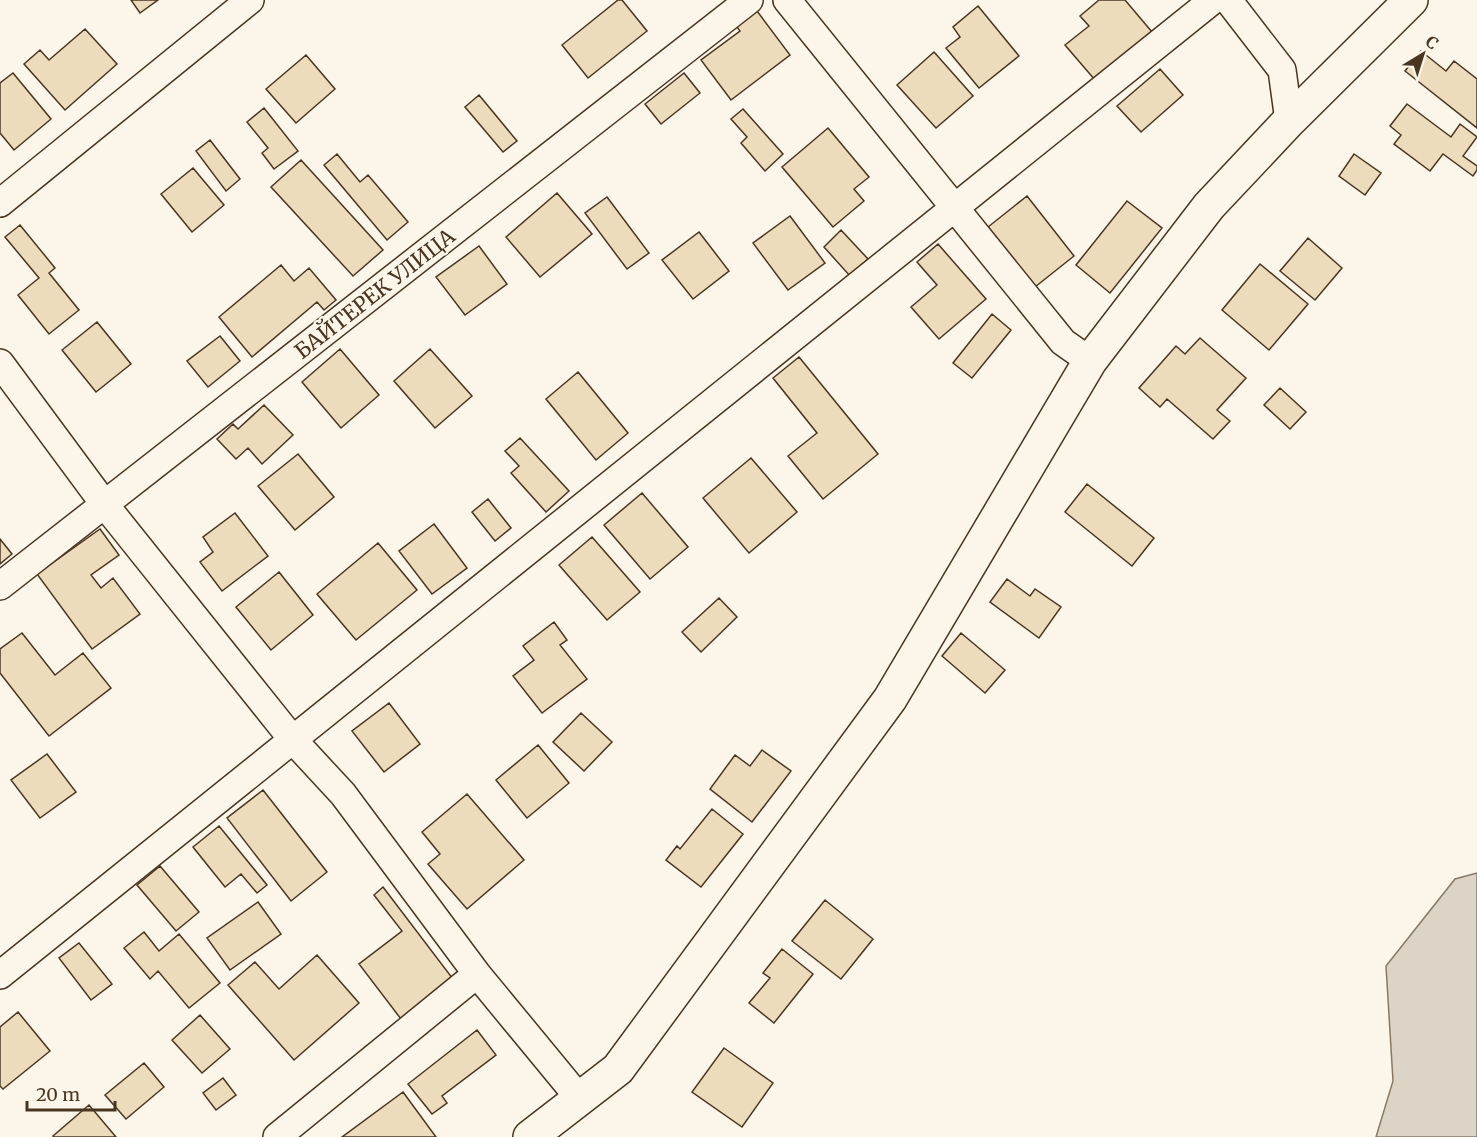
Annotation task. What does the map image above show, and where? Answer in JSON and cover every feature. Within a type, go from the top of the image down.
[{"type":"street","points":[[0,203],[250,0]]},
{"type":"street","name":"БАЙТЕРЕК УЛИЦА","points":[[0,586],[748,0]]},
{"type":"street","points":[[787,0],[1063,342],[1090,361]]},
{"type":"street","points":[[0,975],[1213,0]]},
{"type":"street","points":[[1228,0],[1282,70],[1289,121]]},
{"type":"street","points":[[530,1137],[618,1069],[890,699],[1090,361],[1209,206],[1289,121],[1411,0]]},
{"type":"street","points":[[0,363],[105,505],[293,740],[343,794],[477,974],[580,1099]]},
{"type":"street","points":[[277,1137],[477,974]]},
{"type":"shaded area","points":[[1477,873],[1477,1137],[1376,1137],[1393,1081],[1386,966],[1455,879]]},
{"type":"building","points":[[131,0],[158,0],[140,13]]},
{"type":"building","points":[[618,0],[622,0],[647,31],[588,78],[562,45]]},
{"type":"building","points":[[1099,0],[1125,0],[1152,32],[1095,80],[1065,45],[1089,26],[1080,16]]},
{"type":"building","points":[[978,6],[1019,56],[979,88],[946,48],[960,37],[953,27]]},
{"type":"building","points":[[754,7],[790,55],[731,100],[701,60],[740,31],[734,23]]},
{"type":"building","points":[[85,29],[117,64],[65,110],[24,64],[40,50],[49,60]]},
{"type":"building","points":[[1421,51],[1446,71],[1454,61],[1477,79],[1477,128],[1405,71]]},
{"type":"building","points":[[934,52],[973,96],[936,128],[897,85]]},
{"type":"building","points":[[306,55],[335,89],[296,123],[266,89]]},
{"type":"building","points":[[1160,69],[1183,95],[1141,132],[1117,106]]},
{"type":"building","points":[[13,73],[51,119],[14,150],[0,133],[0,83]]},
{"type":"building","points":[[684,73],[700,93],[661,124],[645,104]]},
{"type":"building","points":[[479,95],[517,141],[503,152],[465,107]]},
{"type":"building","points":[[1407,104],[1451,137],[1460,124],[1477,137],[1463,156],[1477,166],[1473,176],[1443,154],[1430,171],[1394,144],[1401,135],[1390,126]]},
{"type":"building","points":[[264,108],[298,151],[274,169],[262,153],[268,148],[247,122]]},
{"type":"building","points":[[743,109],[783,154],[765,171],[741,143],[747,137],[731,119]]},
{"type":"building","points":[[828,128],[869,177],[854,189],[864,201],[833,227],[782,167]]},
{"type":"building","points":[[210,140],[240,179],[226,191],[196,151]]},
{"type":"building","points":[[337,154],[360,182],[368,175],[408,222],[387,240],[324,165]]},
{"type":"building","points":[[1354,154],[1381,173],[1365,195],[1339,176]]},
{"type":"building","points":[[301,160],[383,250],[353,276],[271,187]]},
{"type":"building","points":[[193,168],[224,205],[192,232],[161,194]]},
{"type":"building","points":[[557,193],[592,234],[540,277],[506,237]]},
{"type":"building","points":[[1027,196],[1074,256],[1035,287],[988,227]]},
{"type":"building","points":[[607,197],[649,253],[627,269],[585,213]]},
{"type":"building","points":[[1127,201],[1162,228],[1110,293],[1076,265]]},
{"type":"building","points":[[790,216],[825,263],[788,290],[753,243]]},
{"type":"building","points":[[20,225],[55,268],[49,273],[79,310],[49,334],[18,295],[39,278],[5,237]]},
{"type":"building","points":[[841,230],[868,259],[850,276],[824,247]]},
{"type":"building","points":[[699,232],[729,271],[693,299],[662,260]]},
{"type":"building","points":[[1308,238],[1342,268],[1315,300],[1280,271]]},
{"type":"building","points":[[938,244],[986,299],[939,339],[911,307],[937,285],[917,262]]},
{"type":"building","points":[[479,246],[507,284],[465,315],[436,277]]},
{"type":"building","points":[[1260,264],[1308,304],[1269,350],[1222,310]]},
{"type":"building","points":[[281,265],[294,281],[309,268],[336,300],[324,310],[317,302],[252,357],[219,317]]},
{"type":"building","points":[[992,314],[1011,330],[972,378],[953,363]]},
{"type":"building","points":[[97,322],[131,364],[96,392],[62,350]]},
{"type":"building","points":[[220,336],[240,361],[208,387],[187,361]]},
{"type":"building","points":[[1200,338],[1246,378],[1217,410],[1230,421],[1213,439],[1167,399],[1160,407],[1139,388],[1176,346],[1185,354]]},
{"type":"building","points":[[340,349],[379,395],[341,428],[302,382]]},
{"type":"building","points":[[430,349],[472,396],[435,428],[394,381]]},
{"type":"building","points":[[799,357],[878,454],[823,499],[788,456],[817,433],[773,378]]},
{"type":"building","points":[[578,372],[628,433],[596,460],[546,399]]},
{"type":"building","points":[[1280,388],[1306,412],[1290,429],[1264,405]]},
{"type":"building","points":[[264,405],[293,435],[262,464],[248,448],[236,459],[217,439],[233,424],[238,429]]},
{"type":"building","points":[[520,438],[569,491],[546,512],[511,473],[519,466],[505,451]]},
{"type":"building","points":[[298,454],[334,497],[295,530],[258,486]]},
{"type":"building","points":[[751,458],[797,512],[749,553],[703,498]]},
{"type":"building","points":[[1087,484],[1154,538],[1132,566],[1065,512]]},
{"type":"building","points":[[642,493],[688,547],[650,579],[604,525]]},
{"type":"building","points":[[488,499],[511,528],[495,541],[472,512]]},
{"type":"building","points":[[235,513],[268,556],[222,591],[200,562],[213,552],[203,537]]},
{"type":"building","points":[[434,524],[467,568],[432,594],[399,551]]},
{"type":"building","points":[[100,529],[119,555],[91,575],[101,588],[113,578],[140,614],[92,649],[37,574]]},
{"type":"building","points":[[592,537],[640,592],[607,620],[559,565]]},
{"type":"building","points":[[0,539],[12,554],[0,564]]},
{"type":"building","points":[[378,543],[417,590],[356,640],[317,594]]},
{"type":"building","points":[[279,572],[313,615],[271,650],[236,607]]},
{"type":"building","points":[[1007,579],[1030,596],[1035,589],[1061,607],[1039,638],[990,602]]},
{"type":"building","points":[[719,598],[737,617],[701,652],[682,632]]},
{"type":"building","points":[[554,622],[567,640],[560,645],[587,679],[542,713],[513,676],[534,660],[523,646]]},
{"type":"building","points":[[22,633],[55,675],[83,653],[111,688],[49,736],[0,673],[0,649]]},
{"type":"building","points":[[961,633],[1005,670],[985,693],[942,656]]},
{"type":"building","points":[[389,703],[420,744],[384,772],[352,731]]},
{"type":"building","points":[[581,713],[612,742],[584,771],[553,742]]},
{"type":"building","points":[[538,745],[569,783],[527,818],[496,780]]},
{"type":"building","points":[[762,750],[791,771],[752,822],[710,789],[735,755],[750,766]]},
{"type":"building","points":[[47,754],[76,792],[40,818],[11,780]]},
{"type":"building","points":[[263,790],[327,872],[291,901],[227,818]]},
{"type":"building","points":[[467,794],[524,860],[467,909],[428,864],[440,854],[422,832]]},
{"type":"building","points":[[712,809],[743,834],[701,887],[666,860],[677,846],[680,849]]},
{"type":"building","points":[[219,826],[267,885],[257,893],[241,874],[225,887],[193,847]]},
{"type":"building","points":[[160,866],[199,912],[176,931],[137,885]]},
{"type":"building","points":[[383,887],[453,979],[401,1019],[359,964],[402,931],[374,895]]},
{"type":"building","points":[[825,900],[873,939],[841,979],[792,941]]},
{"type":"building","points":[[258,902],[281,934],[230,970],[207,938]]},
{"type":"building","points":[[144,932],[159,951],[179,934],[220,983],[189,1008],[158,971],[150,979],[124,948]]},
{"type":"building","points":[[79,943],[112,984],[91,1000],[59,958]]},
{"type":"building","points":[[782,949],[813,974],[774,1023],[749,1003],[770,978],[763,973]]},
{"type":"building","points":[[317,955],[359,1003],[294,1060],[228,985],[255,962],[279,989]]},
{"type":"building","points":[[18,1012],[50,1051],[3,1089],[0,1086],[0,1027]]},
{"type":"building","points":[[200,1015],[230,1049],[202,1073],[172,1040]]},
{"type":"building","points":[[477,1030],[496,1055],[442,1096],[447,1103],[432,1114],[408,1084]]},
{"type":"building","points":[[724,1048],[773,1083],[742,1127],[692,1092]]},
{"type":"building","points":[[144,1063],[164,1087],[126,1119],[105,1095]]},
{"type":"building","points":[[223,1078],[236,1095],[216,1110],[203,1093]]},
{"type":"building","points":[[403,1092],[436,1137],[342,1137]]},
{"type":"building","points":[[89,1105],[116,1137],[53,1136]]}]
